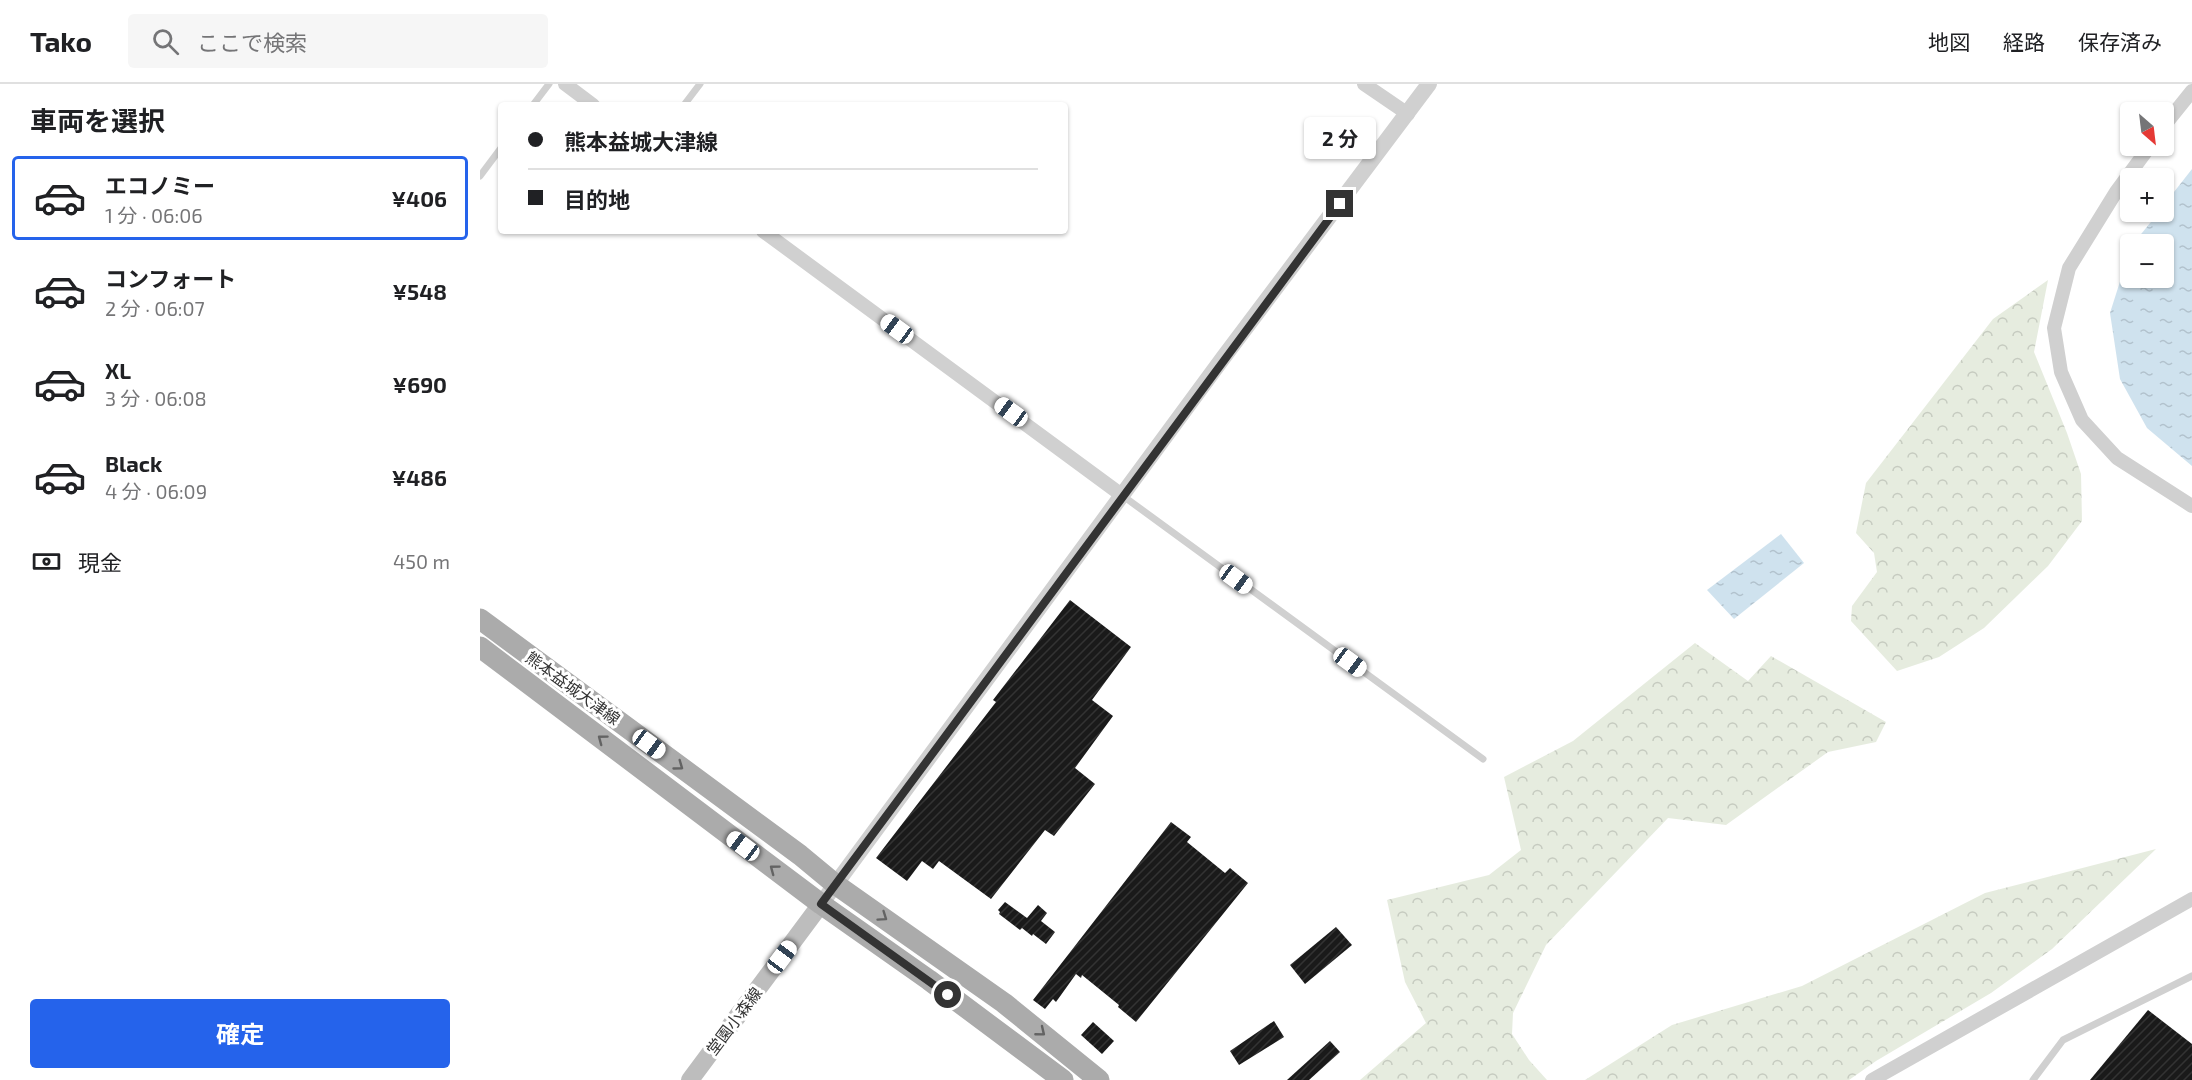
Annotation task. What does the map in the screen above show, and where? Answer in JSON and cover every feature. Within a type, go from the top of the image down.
[{"type":"main road","name":"熊本益城大津線","points":[[480,620],[800,855],[835,884],[1004,1003],[1099,1080]]},
{"type":"main road","name":"熊本益城大津線","points":[[480,647],[821,904],[1064,1080]]},
{"type":"main road","name":"堂園小森線","points":[[690,1080],[821,904]]},
{"type":"street","points":[[565,84],[589,102]]},
{"type":"street","points":[[1364,84],[1408,114]]},
{"type":"street","points":[[821,904],[1429,84]]},
{"type":"street","points":[[2174,113],[2192,91]]},
{"type":"street","points":[[2143,156],[2116,192],[2069,268],[2054,328],[2061,372],[2082,420],[2117,458],[2192,507]]},
{"type":"street","points":[[767,234],[1123,496]]},
{"type":"street","points":[[1872,1080],[2192,899]]},
{"type":"lane","points":[[535,102],[549,84]]},
{"type":"lane","points":[[686,102],[700,84]]},
{"type":"lane","points":[[480,176],[498,152]]},
{"type":"lane","points":[[1123,496],[1483,759]]},
{"type":"lane","points":[[2033,1080],[2063,1040],[2192,976]]},
{"type":"green space","points":[[2048,280],[2034,352],[2081,474],[2082,521],[2048,566],[1984,628],[1939,657],[1897,671],[1851,621],[1852,606],[1877,572],[1874,553],[1856,533],[1866,483],[1993,319]]},
{"type":"green space","points":[[1695,643],[1748,681],[1771,656],[1886,722],[1876,742],[1828,752],[1726,825],[1668,818],[1546,945],[1513,1013],[1512,1034],[1529,1060],[1547,1080],[1360,1080],[1426,1023],[1405,982],[1387,900],[1489,875],[1521,850],[1504,777],[1573,741]]},
{"type":"green space","points":[[2156,849],[2052,949],[1991,993],[1876,1061],[1849,1080],[1585,1080],[1672,1025],[1802,986],[1985,893]]},
{"type":"water","points":[[2192,169],[2192,466],[2147,428],[2120,379],[2110,313],[2120,282],[2120,288],[2174,288],[2174,234],[2141,234],[2151,222],[2174,222],[2174,192]]},
{"type":"water","points":[[1781,534],[1804,563],[1734,619],[1707,590]]},
{"type":"building","points":[[1070,600],[1131,647],[1092,700],[1113,716],[1075,768],[1095,784],[1054,836],[1045,830],[991,899],[939,861],[933,869],[922,861],[907,881],[876,858],[996,702],[993,700]]},
{"type":"building","points":[[1171,822],[1191,837],[1187,842],[1225,873],[1230,868],[1248,883],[1136,1022],[1082,975],[1081,978],[1076,974],[1056,1002],[1053,999],[1045,1009],[1033,1000]]},
{"type":"building","points":[[1005,902],[1027,918],[1038,905],[1047,913],[1041,921],[1055,932],[1046,944],[1022,928],[1020,930],[999,914],[998,910]]},
{"type":"building","points":[[1336,927],[1352,945],[1305,984],[1290,965]]},
{"type":"building","points":[[2148,1010],[2192,1044],[2192,1080],[2090,1080]]},
{"type":"building","points":[[1274,1021],[1284,1037],[1239,1065],[1230,1051]]},
{"type":"building","points":[[1093,1022],[1114,1041],[1102,1054],[1081,1035]]},
{"type":"building","points":[[1330,1041],[1340,1052],[1309,1080],[1287,1080]]},
{"type":"route","points":[[948,995],[821,904],[1340,204]]}]
